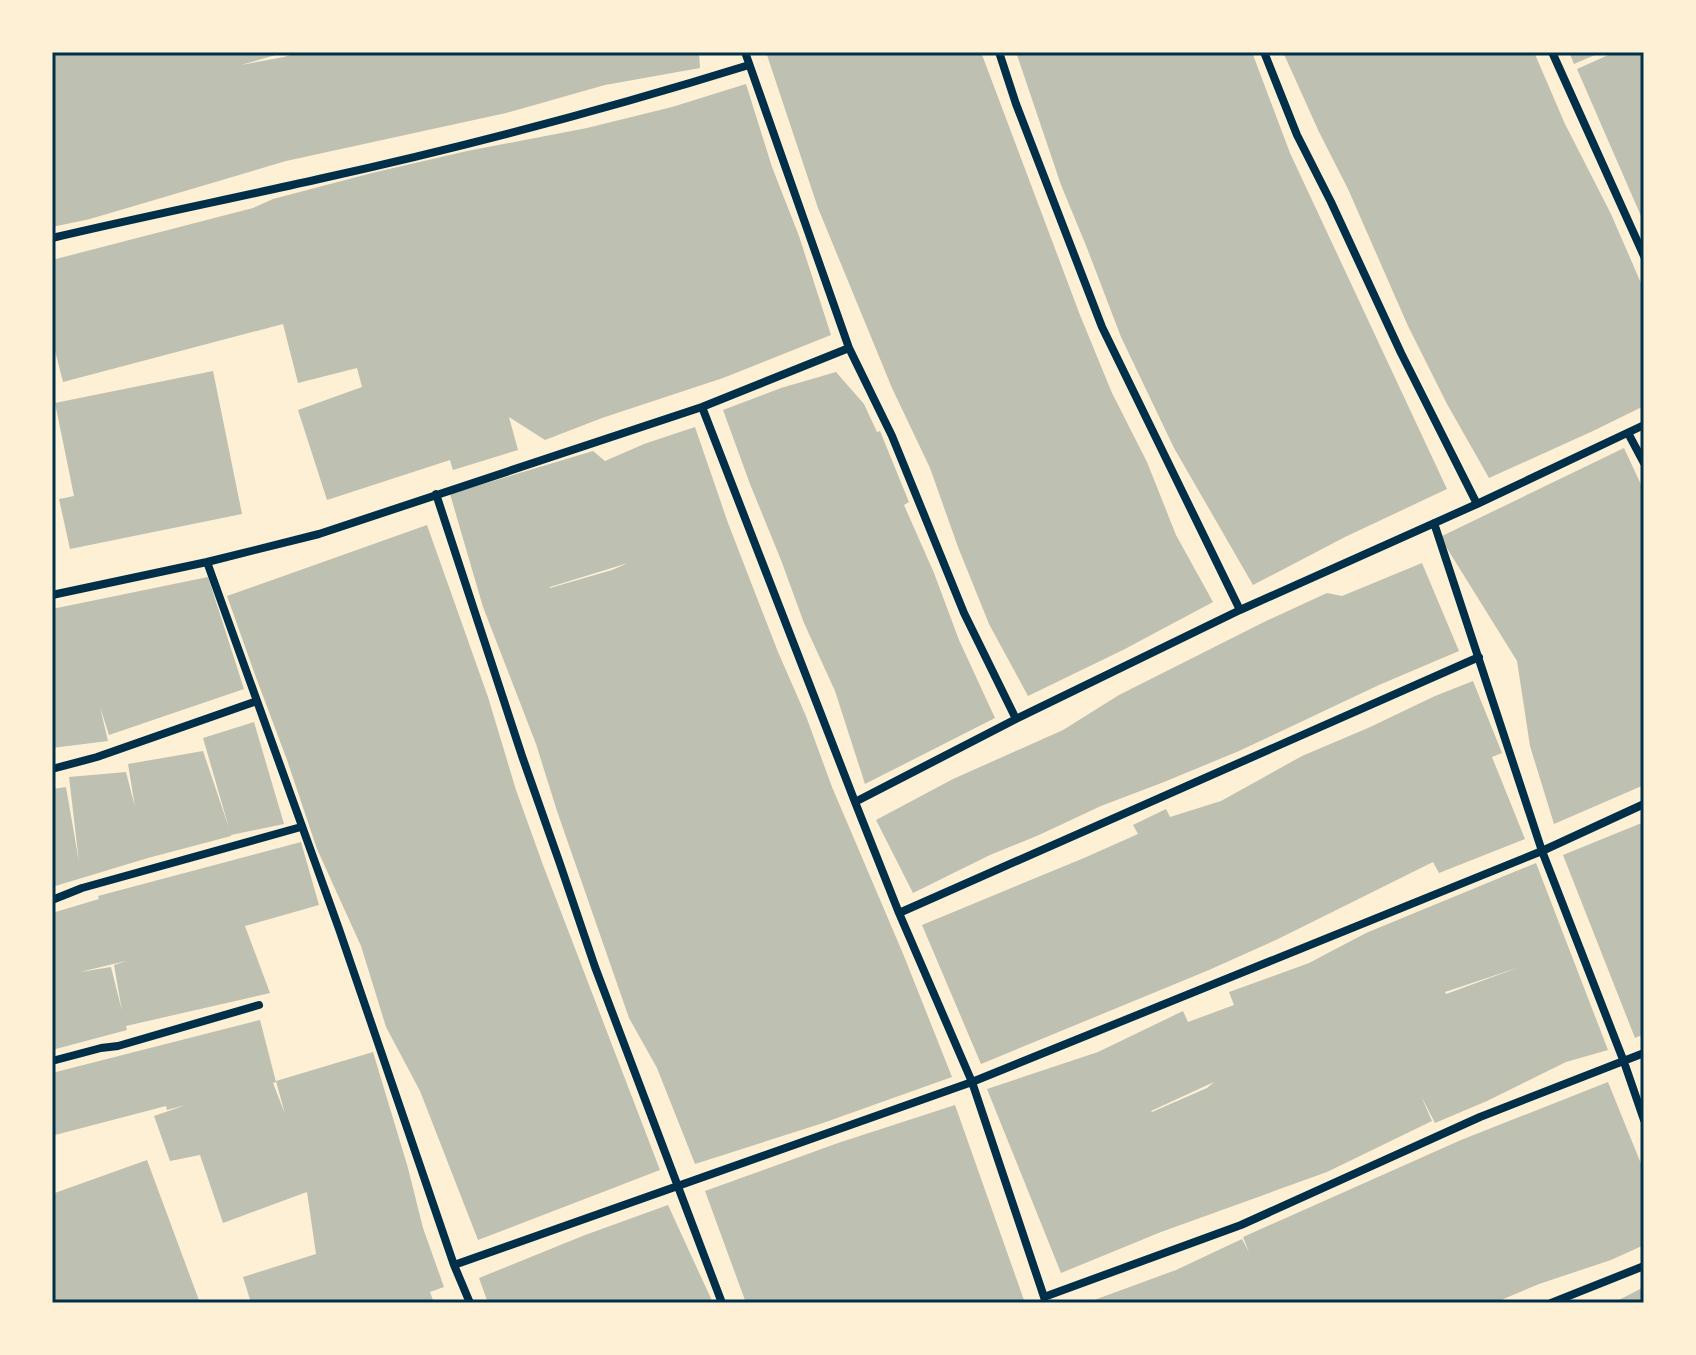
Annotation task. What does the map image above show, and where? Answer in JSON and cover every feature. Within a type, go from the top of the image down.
[{"type":"street","points":[[745,52],[849,348],[892,436],[964,613],[1016,719]]},
{"type":"street","points":[[999,52],[1102,327],[1240,610]]},
{"type":"street","points":[[1264,52],[1297,135],[1477,504]]},
{"type":"street","points":[[1552,52],[1644,256]]},
{"type":"street","points":[[52,238],[471,143],[582,115],[749,65]]},
{"type":"street","points":[[52,595],[319,534],[702,407],[849,348]]},
{"type":"street","points":[[702,407],[899,913],[972,1082],[1045,1300],[1241,1225],[1480,1117],[1644,1053]]},
{"type":"street","points":[[855,802],[1016,719],[1240,610],[1644,425]]},
{"type":"street","points":[[1628,433],[1644,463]]},
{"type":"street","points":[[436,494],[595,967],[722,1303]]},
{"type":"street","points":[[1434,523],[1542,851],[1644,1120]]},
{"type":"street","points":[[207,562],[470,1303]]},
{"type":"street","points":[[899,913],[1479,657]]},
{"type":"street","points":[[52,769],[97,757],[257,701]]},
{"type":"street","points":[[454,1265],[972,1082],[1542,851],[1644,804]]},
{"type":"street","points":[[52,900],[82,888],[301,827]]},
{"type":"street","points":[[52,1061],[118,1046],[259,1005]]},
{"type":"street","points":[[1551,1303],[1644,1266]]},
{"type":"building","points":[[52,52],[286,52],[241,65],[300,52],[699,52],[700,68],[605,85],[506,113],[286,161],[90,219],[52,227]]},
{"type":"building","points":[[766,52],[981,52],[1112,393],[1147,462],[1176,535],[1213,602],[1028,696],[989,624],[930,468],[892,388],[818,208]]},
{"type":"building","points":[[1016,52],[1252,52],[1290,153],[1447,489],[1253,585],[1174,448],[1121,337],[1061,185]]},
{"type":"building","points":[[1283,52],[1534,52],[1644,290],[1644,406],[1489,478],[1408,326]]},
{"type":"building","points":[[1569,52],[1602,52],[1574,64]]},
{"type":"building","points":[[1615,52],[1644,52],[1644,223],[1577,69]]},
{"type":"building","points":[[746,84],[831,335],[723,378],[545,440],[509,417],[518,450],[453,470],[450,460],[327,500],[298,410],[362,387],[357,368],[298,383],[283,324],[63,382],[52,339],[52,260],[253,208],[273,199],[372,173],[587,128],[672,107]]},
{"type":"building","points":[[213,371],[242,514],[70,549],[59,499],[74,496],[55,403]]},
{"type":"building","points":[[836,372],[864,404],[877,432],[880,431],[909,502],[904,505],[959,640],[995,718],[865,784],[835,691],[804,623],[723,410]]},
{"type":"building","points":[[695,427],[778,652],[952,1077],[695,1164],[657,1068],[629,1018],[536,744],[483,607],[450,494],[593,451],[605,461]],"holes":[[[628,563],[612,570],[550,588]]]},
{"type":"building","points":[[1624,448],[1644,491],[1644,785],[1554,824],[1530,746],[1517,661],[1440,537]]},
{"type":"building","points":[[427,525],[543,865],[660,1170],[478,1240],[420,1091],[386,1027],[361,946],[317,849],[227,596]]},
{"type":"building","points":[[1422,563],[1459,651],[1239,751],[1101,806],[990,855],[913,893],[876,820],[953,779],[1063,730],[1119,695],[1264,622],[1327,593],[1342,596]]},
{"type":"building","points":[[208,577],[244,689],[109,735],[100,707],[108,741],[52,748],[52,609]]},
{"type":"building","points":[[1473,681],[1502,753],[1492,757],[1525,839],[1439,873],[1433,862],[1209,970],[981,1064],[922,925],[1138,834],[1133,825],[1166,809],[1170,817],[1221,801],[1302,756]]},
{"type":"building","points":[[254,722],[284,824],[231,835],[52,887],[52,789],[66,787],[79,862],[69,777],[126,772],[135,807],[128,764],[203,751],[229,828],[203,738]]},
{"type":"building","points":[[1644,822],[1644,1034],[1635,1038],[1563,855]]},
{"type":"building","points":[[301,842],[319,905],[245,926],[270,993],[126,1026],[127,1030],[52,1050],[52,913],[99,899],[98,896]],"holes":[[[126,961],[114,965],[122,1011],[111,967],[80,972]]]},
{"type":"building","points":[[1536,863],[1608,1050],[1566,1062],[1435,1123],[1421,1096],[1432,1121],[1327,1172],[1161,1232],[1061,1273],[987,1089],[1098,1052],[1183,1011],[1188,1022],[1234,1005],[1229,992],[1309,963],[1366,933]],"holes":[[[1520,967],[1446,994],[1445,992]],[[1214,1082],[1207,1088],[1151,1111]]]},
{"type":"building","points":[[260,1020],[276,1082],[273,1083],[285,1114],[276,1081],[373,1052],[423,1228],[444,1287],[430,1292],[434,1303],[251,1303],[243,1277],[316,1254],[307,1192],[223,1223],[200,1155],[170,1161],[154,1116],[186,1105],[167,1110],[166,1106],[55,1135],[52,1132],[52,1073]]},
{"type":"building","points":[[1608,1082],[1644,1171],[1644,1245],[1611,1260],[1494,1303],[1086,1303],[1176,1270],[1242,1239],[1249,1252],[1243,1237],[1461,1140]]},
{"type":"building","points":[[955,1105],[1025,1303],[746,1303],[705,1191]]},
{"type":"building","points":[[147,1160],[200,1303],[52,1303],[52,1194]]},
{"type":"building","points":[[668,1205],[713,1303],[488,1303],[479,1278]]},
{"type":"building","points":[[1644,1287],[1644,1303],[1613,1303]]}]
